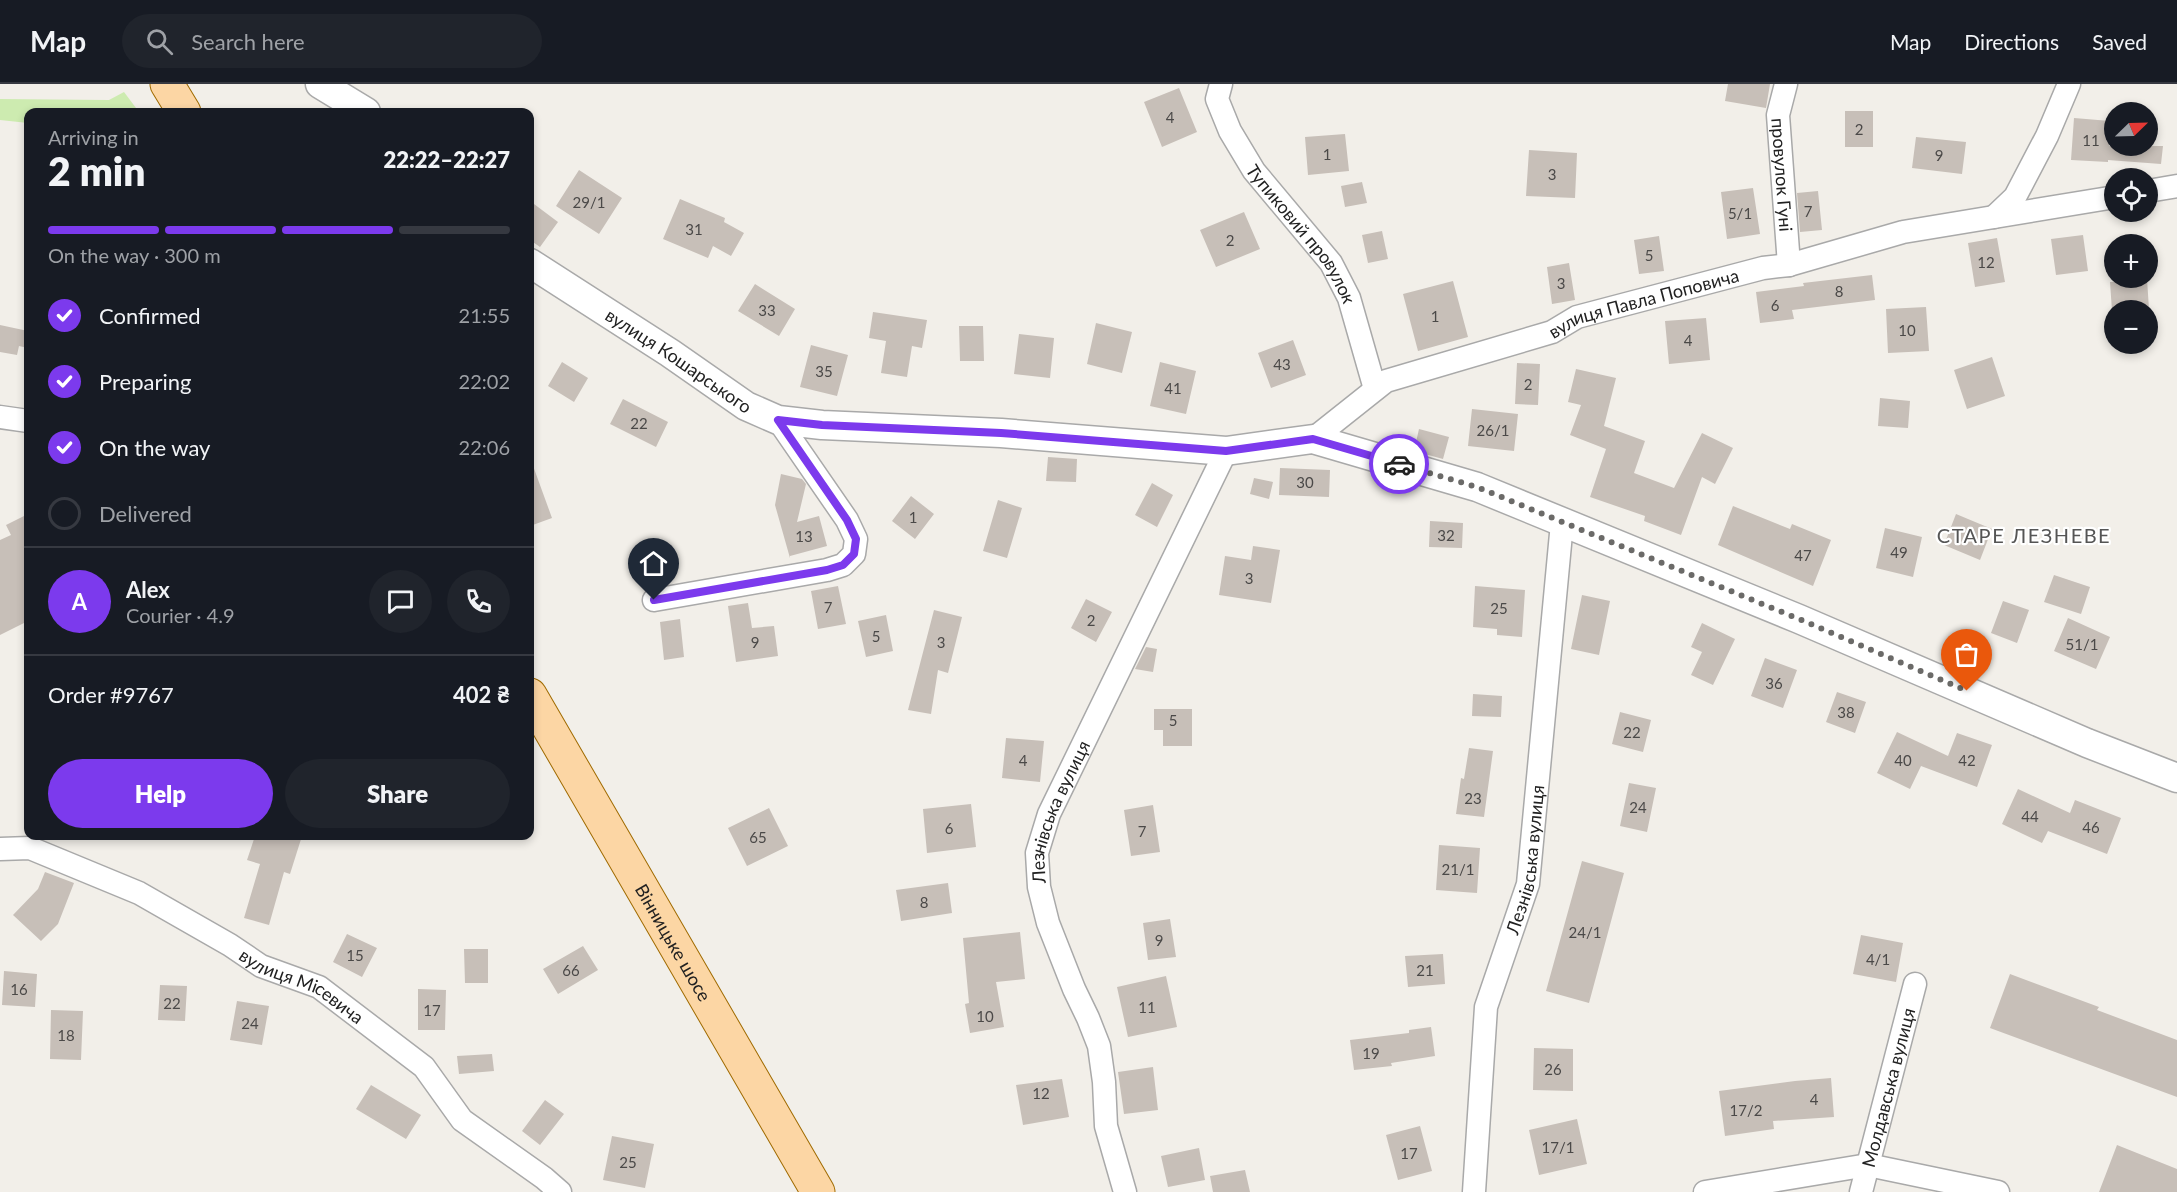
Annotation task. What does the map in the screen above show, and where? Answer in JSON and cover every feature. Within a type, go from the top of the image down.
[{"type":"main road","points":[[167,84],[182,108]]},
{"type":"main road","name":"Вінницьке шосе","points":[[534,702],[818,1192]]},
{"type":"street","points":[[320,84],[359,108]]},
{"type":"street","name":"Тупиковий провулок","points":[[1221,84],[1216,99],[1230,131],[1248,161],[1307,237],[1331,263],[1349,298],[1375,389]]},
{"type":"street","name":"провулок Гуні","points":[[1786,84],[1778,115],[1789,265]]},
{"type":"street","points":[[1994,217],[2015,197],[2047,136],[2069,84]]},
{"type":"street","points":[[2158,189],[2177,186]]},
{"type":"street","name":"вулиця Павла Поповича","points":[[1313,439],[1386,381],[1552,332],[1577,318],[1763,268],[1789,265],[1903,232],[2104,199]]},
{"type":"street","name":"вулиця Кошарського","points":[[534,265],[670,353],[746,406],[778,420],[822,425],[1001,433],[1226,451],[1313,439],[1477,487],[1799,619],[2087,743],[2177,778]]},
{"type":"street","points":[[0,417],[24,420]]},
{"type":"street","points":[[654,600],[827,570],[843,565],[854,554],[856,539],[847,520],[778,420]]},
{"type":"street","name":"Лезнівська вулиця","points":[[1125,1192],[1106,1126],[1104,1082],[1099,1046],[1048,923],[1039,887],[1037,853],[1049,814],[1226,451]]},
{"type":"street","name":"Лезнівська вулиця","points":[[1474,1192],[1486,1007],[1528,884],[1562,523]]},
{"type":"street","name":"вулиця Місевича","points":[[0,849],[30,848],[139,893],[222,940],[261,966],[319,987],[424,1067],[462,1120],[544,1178],[560,1192]]},
{"type":"street","name":"Молдавська вулиця","points":[[1861,1192],[1915,984]]},
{"type":"street","points":[[1705,1192],[1868,1165],[1998,1192]]},
{"type":"green space","points":[[124,92],[136,108],[24,108],[24,123],[0,120],[0,99],[109,100]]},
{"type":"building","points":[[1728,84],[1770,84],[1766,108],[1725,101]]},
{"type":"building","points":[[1179,88],[1197,132],[1162,147],[1144,102]]},
{"type":"building","points":[[1845,111],[1873,111],[1873,147],[1845,147]]},
{"type":"building","points":[[2074,118],[2104,120],[2104,156],[2158,156],[2158,146],[2163,146],[2161,164],[2071,160]]},
{"type":"building","points":[[1345,134],[1349,171],[1308,175],[1305,137]]},
{"type":"building","points":[[1916,137],[1966,142],[1962,174],[1912,168]]},
{"type":"building","points":[[1529,150],[1577,153],[1575,198],[1526,196]]},
{"type":"building","points":[[579,170],[622,198],[599,234],[556,206]]},
{"type":"building","points":[[1362,182],[1367,203],[1345,207],[1341,186]]},
{"type":"building","points":[[1753,188],[1760,234],[1727,239],[1721,192]]},
{"type":"building","points":[[1818,191],[1822,230],[1800,232],[1797,193]]},
{"type":"building","points":[[680,199],[725,218],[724,222],[744,233],[731,256],[713,246],[708,258],[663,239]]},
{"type":"building","points":[[534,204],[558,222],[540,247],[534,243]]},
{"type":"building","points":[[1244,212],[1260,249],[1216,267],[1200,230]]},
{"type":"building","points":[[1382,231],[1388,259],[1368,263],[1362,235]]},
{"type":"building","points":[[2083,235],[2088,271],[2056,275],[2051,239]]},
{"type":"building","points":[[1659,236],[1664,271],[1639,274],[1634,240]]},
{"type":"building","points":[[1997,238],[2005,282],[1975,287],[1968,243]]},
{"type":"building","points":[[1569,263],[1575,300],[1552,304],[1547,267]]},
{"type":"building","points":[[1872,275],[1875,300],[1792,310],[1794,319],[1760,323],[1756,292],[1804,286],[1803,283]]},
{"type":"building","points":[[1453,281],[1468,337],[1418,351],[1403,294]]},
{"type":"building","points":[[755,284],[795,309],[779,336],[738,311]]},
{"type":"building","points":[[2110,288],[2148,288],[2148,300],[2111,300]]},
{"type":"building","points":[[1926,307],[1929,351],[1888,353],[1886,309]]},
{"type":"building","points":[[873,312],[927,320],[922,348],[912,346],[907,377],[881,373],[886,341],[869,338]]},
{"type":"building","points":[[1706,318],[1710,360],[1669,364],[1665,321]]},
{"type":"building","points":[[1096,323],[1132,332],[1122,373],[1087,364]]},
{"type":"building","points":[[0,325],[24,330],[24,347],[19,346],[17,355],[0,352]]},
{"type":"building","points":[[959,326],[983,326],[984,361],[960,361]]},
{"type":"building","points":[[1019,334],[1054,338],[1050,378],[1014,374]]},
{"type":"building","points":[[1293,340],[1306,375],[1271,388],[1258,353]]},
{"type":"building","points":[[811,345],[848,355],[837,396],[800,387]]},
{"type":"building","points":[[1992,357],[2005,396],[1967,409],[1954,370]]},
{"type":"building","points":[[562,362],[588,378],[574,402],[548,386]]},
{"type":"building","points":[[1160,362],[1196,371],[1186,414],[1150,406]]},
{"type":"building","points":[[1517,363],[1540,364],[1538,405],[1515,404]]},
{"type":"building","points":[[1576,369],[1616,378],[1604,426],[1645,441],[1634,473],[1674,488],[1702,433],[1733,448],[1715,484],[1702,477],[1681,535],[1644,521],[1645,516],[1590,497],[1606,449],[1570,435],[1581,405],[1568,402]]},
{"type":"building","points":[[1880,398],[1910,401],[1908,428],[1878,426]]},
{"type":"building","points":[[623,399],[668,422],[656,447],[610,424]]},
{"type":"building","points":[[1472,409],[1518,414],[1514,451],[1468,446]]},
{"type":"building","points":[[1419,429],[1449,437],[1443,459],[1414,451]]},
{"type":"building","points":[[1048,457],[1077,459],[1076,482],[1046,481]]},
{"type":"building","points":[[534,468],[552,518],[534,525]]},
{"type":"building","points":[[1280,468],[1330,470],[1329,497],[1279,495]]},
{"type":"building","points":[[781,474],[802,479],[806,484],[797,522],[819,516],[827,546],[790,556],[790,558],[775,505]]},
{"type":"building","points":[[1254,478],[1273,482],[1269,499],[1250,494]]},
{"type":"building","points":[[1152,483],[1173,495],[1157,527],[1135,515]]},
{"type":"building","points":[[911,496],[934,514],[915,539],[892,521]]},
{"type":"building","points":[[998,500],[1022,508],[1007,558],[983,551]]},
{"type":"building","points":[[1733,506],[1790,529],[1792,524],[1831,540],[1813,586],[1718,545]]},
{"type":"building","points":[[1956,514],[1992,529],[1980,560],[1944,545]]},
{"type":"building","points":[[24,516],[24,623],[0,635],[0,540],[11,535],[6,525]]},
{"type":"building","points":[[1430,521],[1463,523],[1462,548],[1429,547]]},
{"type":"building","points":[[1885,528],[1922,537],[1913,577],[1876,568]]},
{"type":"building","points":[[1253,546],[1280,550],[1271,603],[1219,595],[1225,556],[1251,560]]},
{"type":"building","points":[[2054,575],[2090,587],[2081,614],[2044,602]]},
{"type":"building","points":[[838,586],[846,624],[818,629],[811,591]]},
{"type":"building","points":[[1475,586],[1525,590],[1522,637],[1497,635],[1497,629],[1473,627]]},
{"type":"building","points":[[1582,595],[1610,601],[1599,655],[1571,649]]},
{"type":"building","points":[[1086,599],[1112,612],[1096,642],[1071,628]]},
{"type":"building","points":[[2003,601],[2029,610],[2017,643],[1991,633]]},
{"type":"building","points":[[748,603],[752,628],[774,626],[778,656],[736,662],[728,606]]},
{"type":"building","points":[[934,610],[962,617],[948,673],[938,670],[931,714],[908,710]]},
{"type":"building","points":[[886,615],[893,651],[866,657],[858,621]]},
{"type":"building","points":[[2068,618],[2110,637],[2096,669],[2054,651]]},
{"type":"building","points":[[680,619],[684,657],[664,660],[660,622]]},
{"type":"building","points":[[1702,623],[1735,639],[1713,685],[1691,675],[1702,652],[1691,647]]},
{"type":"building","points":[[1146,647],[1157,649],[1153,672],[1135,669]]},
{"type":"building","points":[[1765,658],[1797,670],[1783,708],[1751,696]]},
{"type":"building","points":[[1837,692],[1866,702],[1855,733],[1826,722]]},
{"type":"building","points":[[1473,694],[1502,696],[1501,717],[1472,716]]},
{"type":"building","points":[[1154,709],[1192,709],[1192,746],[1163,746],[1163,730],[1154,730]]},
{"type":"building","points":[[1620,712],[1651,720],[1643,752],[1612,744]]},
{"type":"building","points":[[1897,732],[1948,756],[1957,733],[1992,745],[1977,787],[1921,766],[1910,789],[1877,773]]},
{"type":"building","points":[[1006,738],[1044,741],[1040,782],[1002,778]]},
{"type":"building","points":[[1469,748],[1493,751],[1484,817],[1456,814],[1461,778],[1464,779]]},
{"type":"building","points":[[1629,783],[1656,788],[1647,832],[1620,826]]},
{"type":"building","points":[[2018,789],[2070,813],[2075,800],[2121,818],[2107,854],[2048,831],[2042,843],[2002,824]]},
{"type":"building","points":[[971,804],[976,847],[927,853],[923,809]]},
{"type":"building","points":[[1153,805],[1160,852],[1131,856],[1124,810]]},
{"type":"building","points":[[769,808],[788,846],[747,866],[728,828]]},
{"type":"building","points":[[254,840],[301,840],[290,874],[284,872],[269,925],[244,918],[260,864],[247,860]]},
{"type":"building","points":[[1439,845],[1480,848],[1477,893],[1436,890]]},
{"type":"building","points":[[1582,861],[1624,873],[1589,1003],[1546,991]]},
{"type":"building","points":[[45,872],[74,883],[58,924],[41,941],[13,915],[38,889]]},
{"type":"building","points":[[948,883],[952,913],[901,921],[896,890]]},
{"type":"building","points":[[1170,919],[1176,957],[1148,960],[1143,923]]},
{"type":"building","points":[[1020,932],[1025,979],[996,982],[1004,1027],[970,1033],[965,1004],[969,1003],[963,938]]},
{"type":"building","points":[[347,934],[377,948],[362,977],[333,962]]},
{"type":"building","points":[[1861,935],[1903,943],[1896,982],[1853,974]]},
{"type":"building","points":[[583,946],[598,970],[558,994],[543,969]]},
{"type":"building","points":[[464,949],[488,949],[488,983],[465,983]]},
{"type":"building","points":[[1443,954],[1445,984],[1408,987],[1405,956]]},
{"type":"building","points":[[4,971],[37,974],[35,1007],[2,1005]]},
{"type":"building","points":[[2010,974],[2099,1007],[2097,1010],[2177,1040],[2177,1097],[1990,1028]]},
{"type":"building","points":[[1166,976],[1177,1027],[1128,1037],[1117,987]]},
{"type":"building","points":[[160,985],[187,986],[185,1021],[158,1020]]},
{"type":"building","points":[[418,989],[446,990],[445,1030],[418,1030]]},
{"type":"building","points":[[237,1001],[269,1006],[262,1045],[230,1040]]},
{"type":"building","points":[[51,1010],[83,1011],[81,1060],[50,1059]]},
{"type":"building","points":[[1431,1027],[1435,1056],[1391,1063],[1392,1066],[1354,1070],[1350,1040],[1409,1033],[1409,1030]]},
{"type":"building","points":[[1534,1048],[1573,1049],[1573,1091],[1533,1090]]},
{"type":"building","points":[[492,1054],[494,1071],[459,1074],[457,1056]]},
{"type":"building","points":[[1153,1067],[1158,1110],[1124,1114],[1118,1072]]},
{"type":"building","points":[[1831,1078],[1834,1117],[1773,1121],[1774,1129],[1725,1136],[1719,1091]]},
{"type":"building","points":[[1062,1079],[1069,1117],[1023,1125],[1016,1085]]},
{"type":"building","points":[[371,1085],[421,1115],[406,1139],[356,1109]]},
{"type":"building","points":[[545,1100],[564,1114],[540,1145],[522,1131]]},
{"type":"building","points":[[1577,1119],[1587,1164],[1539,1175],[1529,1130]]},
{"type":"building","points":[[1420,1126],[1432,1171],[1398,1180],[1386,1135]]},
{"type":"building","points":[[612,1136],[654,1144],[645,1188],[603,1180]]},
{"type":"building","points":[[2117,1145],[2177,1169],[2177,1192],[2099,1192]]},
{"type":"building","points":[[1199,1148],[1205,1180],[1168,1187],[1161,1156]]},
{"type":"building","points":[[1245,1170],[1250,1192],[1213,1192],[1210,1176]]},
{"type":"way so far","points":[[1399,464],[1477,487],[1799,619],[1967,691]]},
{"type":"district","name":"СТАРЕ ЛЕЗНЕВЕ","points":[[2024,535]]},
{"type":"route","points":[[654,600],[827,570],[843,565],[854,554],[856,539],[847,520],[778,420],[822,425],[1001,433],[1226,451],[1313,439],[1399,464]]}]
